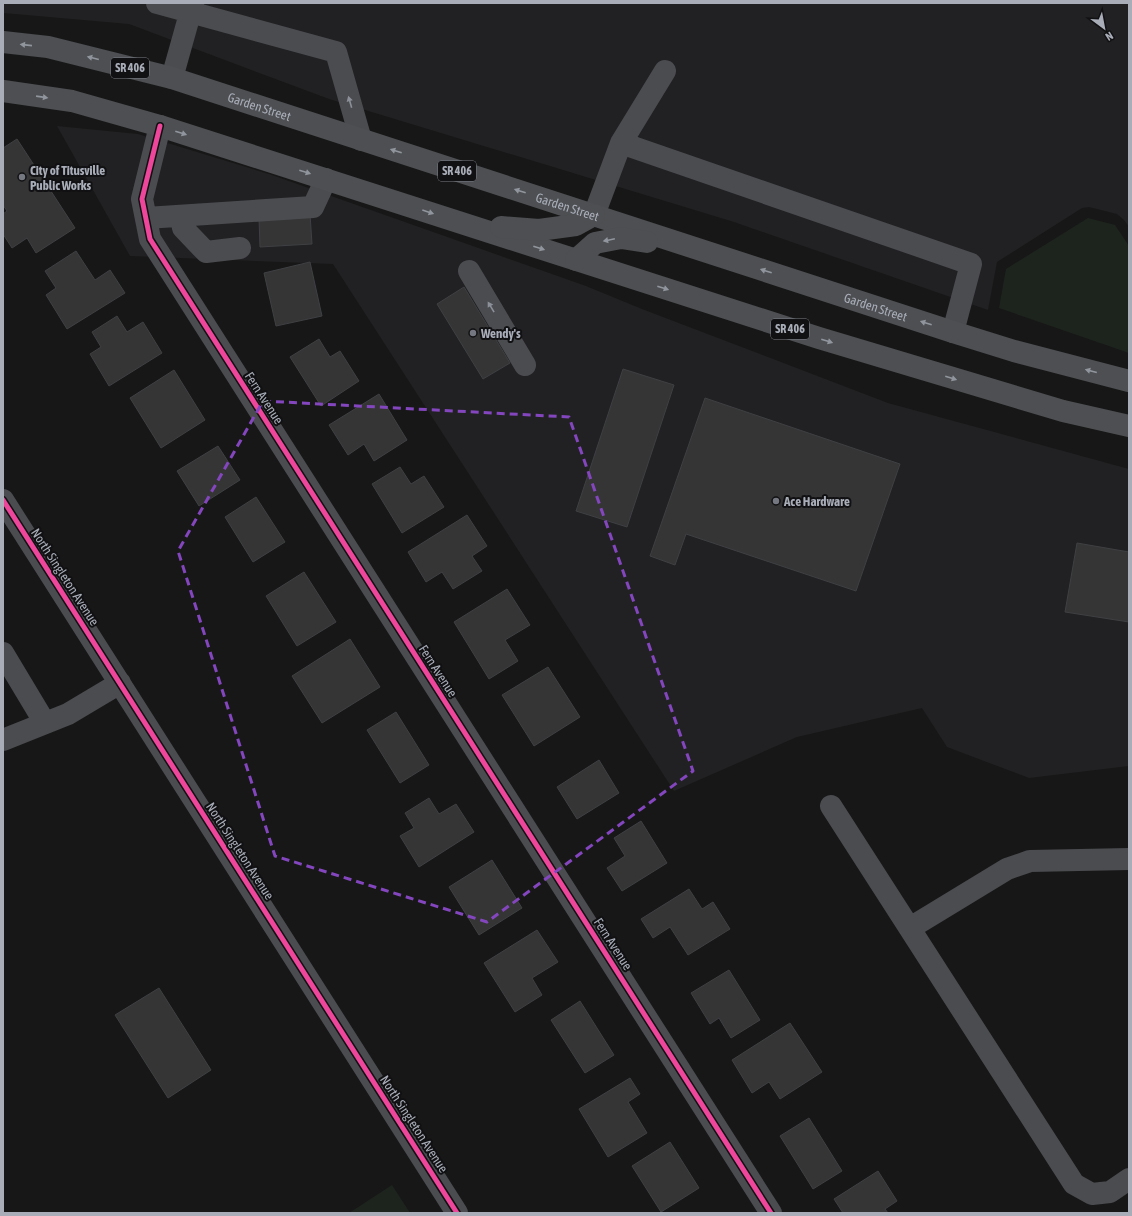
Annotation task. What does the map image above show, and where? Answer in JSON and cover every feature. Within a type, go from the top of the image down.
[{"type":"main road","name":"Garden Street","points":[[3,42],[48,47],[172,78],[953,332],[1014,351],[1129,381]]},
{"type":"main road","name":"SR 406","points":[[3,91],[72,101],[160,126],[819,338],[1063,411],[1129,426]]},
{"type":"main road","points":[[462,224],[539,230],[576,225],[594,215]]},
{"type":"main road","points":[[576,260],[596,243],[621,238],[703,250]]},
{"type":"street","points":[[157,3],[191,7],[336,52],[361,140]]},
{"type":"street","points":[[172,78],[191,7]]},
{"type":"street","points":[[594,215],[621,143],[665,71]]},
{"type":"street","name":"Fern Avenue","points":[[160,126],[142,199],[150,239],[771,1213]]},
{"type":"street","points":[[621,143],[972,264],[953,332]]},
{"type":"street","points":[[146,218],[313,207],[326,179]]},
{"type":"street","points":[[181,216],[183,228],[206,252],[240,248]]},
{"type":"street","points":[[469,271],[525,365]]},
{"type":"street","name":"North Singleton Avenue","points":[[3,500],[457,1213]]},
{"type":"street","points":[[3,653],[45,723]]},
{"type":"street","points":[[3,740],[68,714],[120,683]]},
{"type":"street","points":[[831,806],[1074,1184],[1092,1194],[1110,1192],[1129,1179]]},
{"type":"street","points":[[910,928],[1007,869],[1030,861],[1129,860]]},
{"type":"highlighted area","points":[[263,401],[569,417],[693,771],[487,922],[275,856],[178,551]]},
{"type":"shaded area","points":[[3,3],[1129,3],[1129,227],[1117,214],[1089,207],[1082,208],[997,262],[988,310],[734,222],[329,99],[129,24],[3,13]]},
{"type":"shaded area","points":[[57,126],[138,134],[269,174],[586,286],[642,309],[888,403],[1129,469],[1129,766],[1029,778],[947,747],[922,708],[797,737],[674,791],[333,264],[130,256]]},
{"type":"shaded area","points":[[1088,218],[1115,225],[1129,246],[1129,353],[999,308],[1006,269]]},
{"type":"shaded area","points":[[392,1185],[410,1213],[349,1213]]},
{"type":"building","name":"City of Titusville Public Works","points":[[17,139],[75,228],[36,253],[27,238],[12,248],[3,234],[3,214],[7,211],[3,205],[3,148]]},
{"type":"building","points":[[310,214],[312,244],[260,247],[259,218]]},
{"type":"building","points":[[76,251],[95,280],[110,270],[125,293],[67,329],[46,295],[56,288],[45,271]]},
{"type":"building","points":[[310,262],[322,316],[276,326],[264,273]]},
{"type":"building","name":"Wendy's","points":[[464,287],[510,363],[483,379],[437,304]]},
{"type":"building","points":[[117,316],[127,332],[143,322],[162,353],[109,386],[90,354],[101,347],[92,332]]},
{"type":"building","points":[[319,339],[330,357],[340,351],[359,381],[321,406],[290,357]]},
{"type":"building","points":[[623,369],[674,385],[627,527],[576,511]]},
{"type":"building","points":[[174,370],[205,420],[161,448],[130,398]]},
{"type":"building","points":[[379,394],[407,440],[374,461],[364,444],[348,455],[329,425]]},
{"type":"building","points":[[705,398],[900,464],[856,591],[686,534],[675,565],[650,556]]},
{"type":"building","points":[[218,446],[240,480],[199,506],[177,471]]},
{"type":"building","points":[[400,467],[411,484],[424,476],[444,507],[402,533],[372,484]]},
{"type":"building","points":[[256,497],[285,542],[253,562],[225,517]]},
{"type":"building","points":[[467,515],[487,546],[472,556],[482,571],[453,589],[442,572],[426,582],[408,552]]},
{"type":"building","points":[[1077,543],[1129,552],[1129,622],[1065,612]]},
{"type":"building","points":[[304,572],[336,622],[297,646],[266,596]]},
{"type":"building","points":[[507,589],[530,625],[505,640],[518,661],[489,679],[454,622]]},
{"type":"building","points":[[350,639],[380,687],[322,723],[292,676]]},
{"type":"building","points":[[548,667],[580,717],[534,746],[502,695]]},
{"type":"building","points":[[396,712],[429,765],[400,783],[367,730]]},
{"type":"building","points":[[599,760],[619,793],[577,819],[557,787]]},
{"type":"building","points":[[429,798],[439,814],[456,804],[474,832],[419,867],[400,836],[414,828],[405,813]]},
{"type":"building","points":[[641,821],[667,863],[622,891],[607,868],[625,856],[614,838]]},
{"type":"building","points":[[492,860],[522,908],[479,935],[449,887]]},
{"type":"building","points":[[689,889],[702,909],[713,902],[730,929],[688,955],[670,927],[653,938],[641,919]]},
{"type":"building","points":[[537,930],[558,962],[532,978],[542,995],[515,1012],[484,963]]},
{"type":"building","points":[[729,970],[760,1020],[731,1038],[719,1018],[710,1024],[691,993]]},
{"type":"building","points":[[159,988],[211,1070],[168,1098],[115,1015]]},
{"type":"building","points":[[580,1001],[614,1055],[585,1073],[551,1020]]},
{"type":"building","points":[[790,1023],[822,1072],[780,1099],[769,1082],[752,1093],[732,1060]]},
{"type":"building","points":[[630,1078],[640,1094],[628,1102],[647,1133],[608,1157],[579,1109]]},
{"type":"building","points":[[809,1118],[842,1171],[813,1189],[780,1136]]},
{"type":"building","points":[[670,1142],[699,1188],[661,1212],[632,1166]]},
{"type":"building","points":[[878,1171],[897,1201],[885,1209],[888,1213],[843,1213],[834,1199]]},
{"type":"cycle path","points":[[160,126],[142,199],[150,239],[771,1213]]},
{"type":"cycle path","points":[[3,500],[457,1213]]},
{"type":"place","name":"City of Titusville Public Works","points":[[22,177]]},
{"type":"place","name":"Wendy's","points":[[473,333]]},
{"type":"place","name":"Ace Hardware","points":[[776,501]]}]
